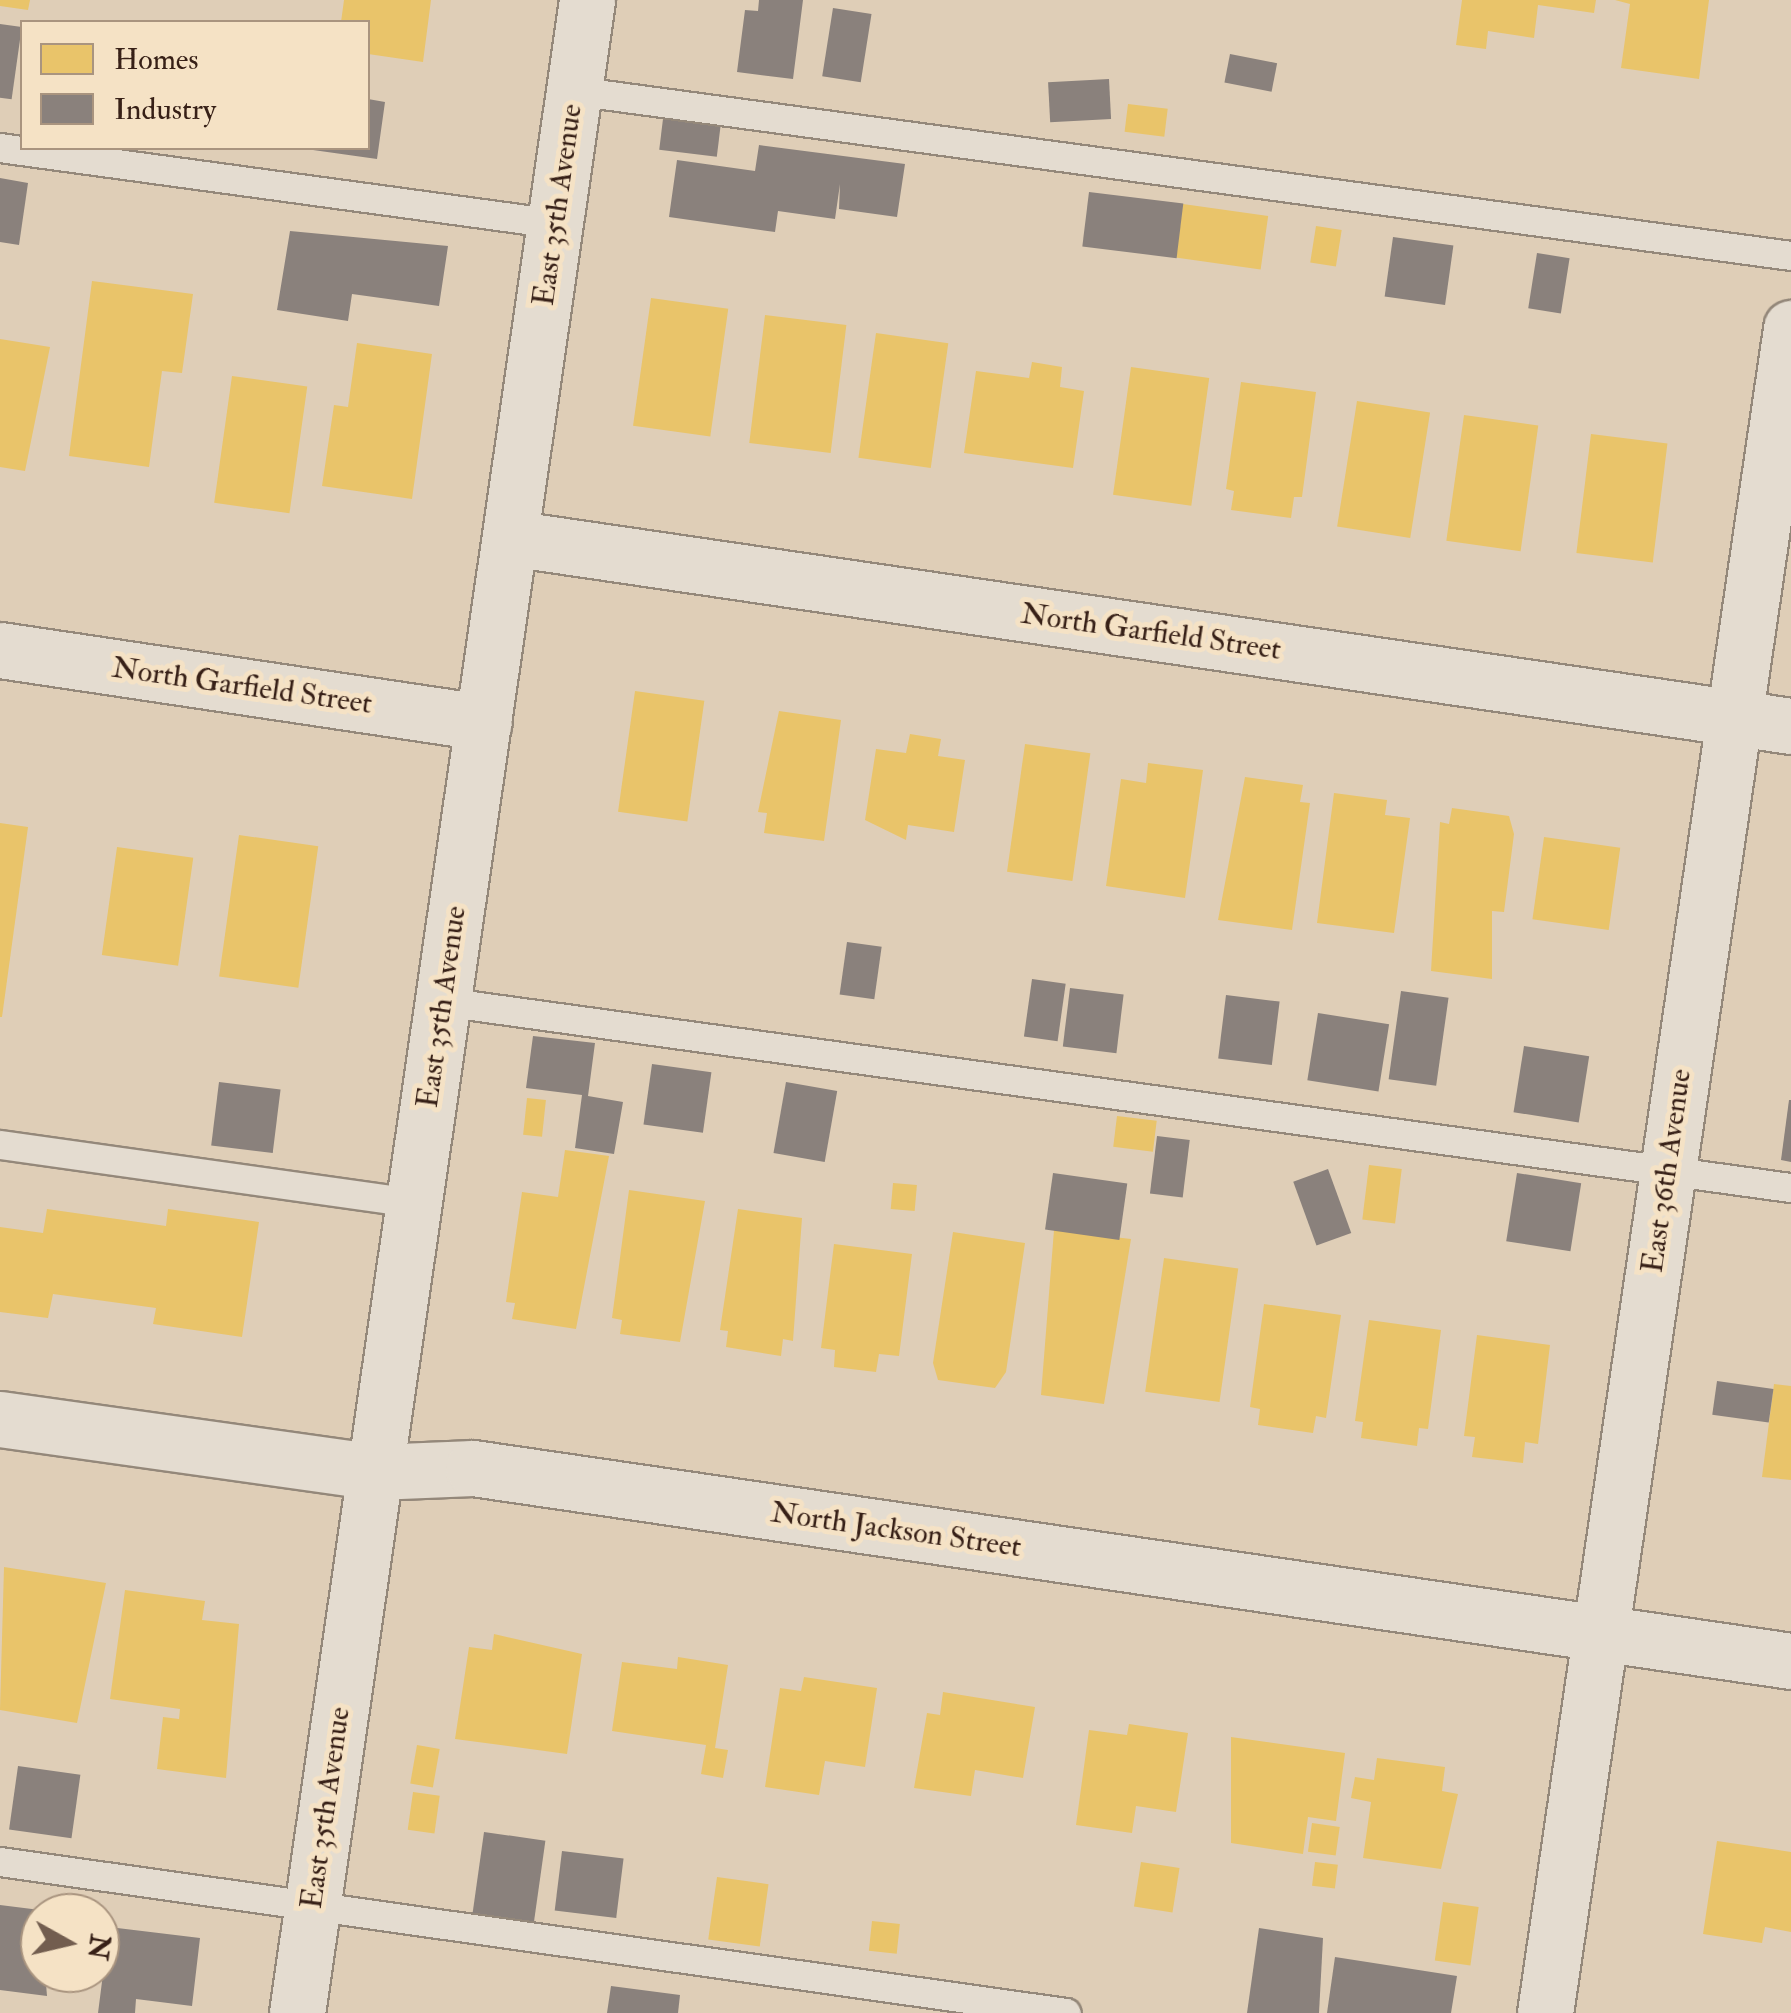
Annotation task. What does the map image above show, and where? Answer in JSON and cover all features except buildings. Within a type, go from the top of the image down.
[{"type":"street","name":"East 35th Avenue","points":[[297,2013],[588,0]]},
{"type":"street","name":"East 36th Avenue","points":[[1545,2013],[1731,718],[1791,328]]},
{"type":"street","name":"North Garfield Street","points":[[510,538],[1791,726]]},
{"type":"street","name":"North Garfield Street","points":[[0,650],[484,722]]},
{"type":"street","name":"North Jackson Street","points":[[0,1419],[375,1472],[473,1468],[1791,1661]]},
{"type":"lane","points":[[574,91],[1791,256]]},
{"type":"lane","points":[[0,148],[556,224]]},
{"type":"lane","points":[[443,1002],[1791,1188]]},
{"type":"lane","points":[[0,1145],[414,1203]]},
{"type":"lane","points":[[0,1862],[312,1903],[1066,2013]]}]
